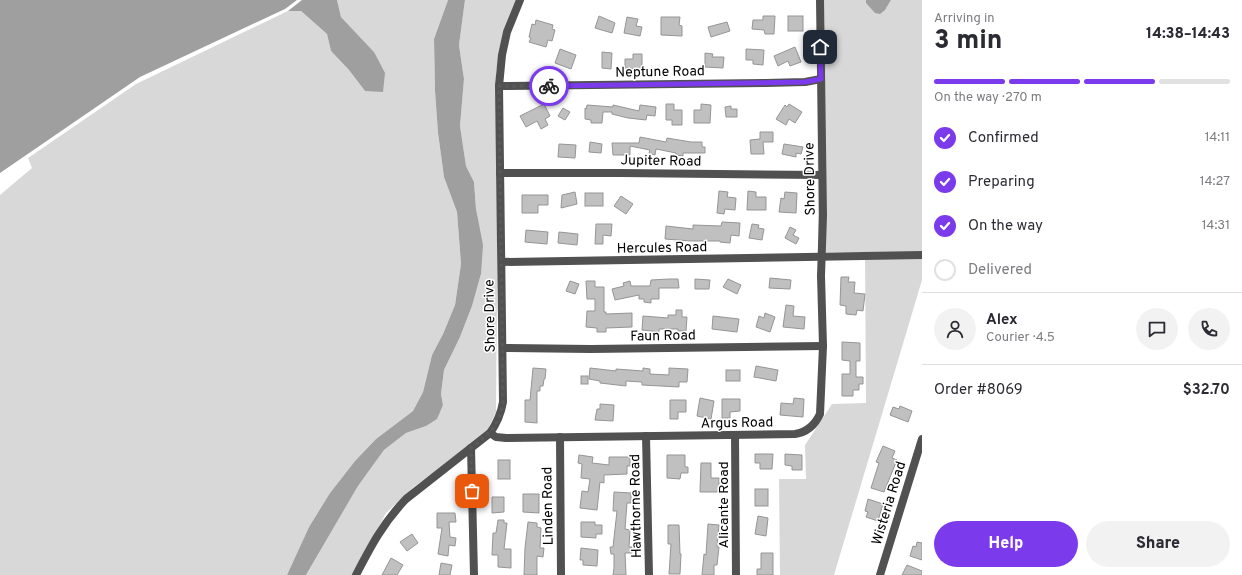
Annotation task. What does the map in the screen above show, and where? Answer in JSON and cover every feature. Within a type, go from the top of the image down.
[{"type":"street","name":"Shore Drive","points":[[356,575],[375,539],[394,511],[406,499],[490,433],[498,420],[503,402],[499,86],[502,55],[507,32],[520,0]]},
{"type":"street","name":"Shore Drive","points":[[820,0],[822,257]]},
{"type":"street","name":"Neptune Road","points":[[499,86],[766,83],[805,82],[821,79]]},
{"type":"street","name":"Jupiter Road","points":[[500,173],[822,175]]},
{"type":"street","points":[[822,257],[922,255]]},
{"type":"street","name":"Hercules Road","points":[[502,262],[822,257]]},
{"type":"street","name":"Argus Road","points":[[490,433],[496,437],[506,438],[795,434],[806,431],[817,421],[820,414],[823,346],[821,276],[822,257]]},
{"type":"street","name":"Faun Road","points":[[503,348],[591,349],[823,346]]},
{"type":"street","name":"Alicante Road","points":[[735,434],[736,575]]},
{"type":"street","name":"Hawthorne Road","points":[[646,436],[649,575]]},
{"type":"street","name":"Linden Road","points":[[560,437],[561,575]]},
{"type":"street","name":"Wisteria Road","points":[[880,575],[922,439]]},
{"type":"street","points":[[471,448],[474,575]]},
{"type":"shaded area","points":[[0,0],[297,0],[285,9],[140,77],[0,173]]},
{"type":"shaded area","points":[[302,0],[337,0],[341,17],[374,52],[385,73],[383,92],[365,91],[349,70],[331,51],[327,34],[301,11],[288,11]]},
{"type":"shaded area","points":[[337,0],[448,0],[434,39],[435,91],[438,133],[444,177],[457,212],[461,264],[455,305],[443,334],[432,355],[423,392],[413,411],[376,439],[355,461],[330,493],[309,527],[287,575],[0,575],[0,195],[32,168],[28,158],[136,84],[288,11],[301,11],[327,34],[331,51],[349,70],[365,91],[374,52],[341,17]]},
{"type":"shaded area","points":[[448,0],[465,0],[459,45],[464,79],[460,126],[466,166],[474,182],[476,209],[483,245],[481,274],[472,306],[460,337],[444,370],[441,394],[443,405],[437,419],[426,426],[406,433],[384,450],[358,486],[306,575],[287,575],[309,527],[330,493],[355,461],[376,439],[413,411],[423,392],[432,355],[443,334],[455,305],[461,264],[457,212],[444,177],[438,133],[435,91],[434,39]]},
{"type":"shaded area","points":[[465,0],[519,0],[503,38],[496,72],[498,174],[496,412],[484,437],[415,486],[386,513],[353,575],[306,575],[358,486],[384,450],[406,433],[426,426],[443,405],[441,394],[444,370],[460,337],[472,306],[481,274],[474,182],[466,166],[460,126],[464,79],[459,45]]},
{"type":"shaded area","points":[[817,0],[866,0],[866,3],[885,10],[891,0],[922,0],[922,280],[834,575],[780,575],[779,479],[806,479],[805,445],[832,404],[866,403],[865,252],[818,252]]},
{"type":"shaded area","points":[[866,0],[891,0],[885,10],[880,14],[875,13],[866,3]]},
{"type":"building","points":[[599,16],[615,23],[612,33],[595,28]]},
{"type":"building","points":[[763,16],[775,16],[774,34],[765,34],[764,30],[752,29],[753,20],[763,20]]},
{"type":"building","points":[[788,16],[803,16],[803,31],[788,31]]},
{"type":"building","points":[[627,17],[638,19],[636,26],[642,27],[640,36],[624,33]]},
{"type":"building","points":[[661,17],[680,17],[679,25],[682,26],[682,36],[661,35]]},
{"type":"building","points":[[536,20],[553,25],[552,29],[555,30],[552,41],[548,40],[546,47],[529,42],[531,38],[529,37],[532,24],[535,25]]},
{"type":"building","points":[[727,22],[730,31],[711,37],[708,27]]},
{"type":"building","points":[[795,47],[801,62],[790,66],[788,61],[778,66],[774,56]]},
{"type":"building","points":[[560,49],[576,55],[571,69],[555,63]]},
{"type":"building","points":[[746,49],[764,50],[763,65],[753,64],[753,60],[746,60]]},
{"type":"building","points":[[602,52],[612,53],[611,69],[602,68]]},
{"type":"building","points":[[705,53],[713,54],[712,57],[724,57],[723,68],[705,67]]},
{"type":"building","points":[[633,54],[642,54],[642,69],[625,68],[625,59],[633,59]]},
{"type":"building","points":[[544,104],[550,116],[545,119],[548,125],[541,129],[537,121],[526,127],[520,116]]},
{"type":"building","points":[[666,104],[674,104],[674,110],[682,110],[682,125],[672,125],[672,120],[666,120]]},
{"type":"building","points":[[701,104],[711,105],[710,123],[694,123],[694,110],[701,110]]},
{"type":"building","points":[[789,104],[802,112],[795,123],[789,119],[786,125],[776,119],[785,105],[787,107]]},
{"type":"building","points":[[587,105],[613,107],[613,105],[639,111],[640,105],[656,107],[655,116],[647,115],[646,120],[628,118],[612,114],[612,112],[603,112],[602,123],[591,123],[591,120],[585,119],[585,108],[586,109]]},
{"type":"building","points":[[731,106],[731,109],[737,109],[737,117],[726,117],[725,107]]},
{"type":"building","points":[[563,108],[570,112],[565,120],[558,116]]},
{"type":"building","points":[[760,132],[773,132],[773,142],[763,142],[764,154],[751,154],[750,140],[760,139]]},
{"type":"building","points":[[640,137],[666,142],[667,138],[691,142],[702,142],[702,147],[705,147],[705,153],[683,153],[683,156],[656,149],[655,155],[649,153],[650,150],[630,146],[630,155],[613,155],[612,143],[639,143]]},
{"type":"building","points":[[590,142],[602,144],[601,153],[589,152]]},
{"type":"building","points":[[559,144],[576,145],[575,158],[558,157]]},
{"type":"building","points":[[784,144],[803,147],[801,154],[796,153],[796,157],[782,154]]},
{"type":"building","points":[[719,191],[728,192],[727,197],[736,198],[735,210],[725,209],[724,214],[717,213]]},
{"type":"building","points":[[748,191],[756,192],[756,197],[766,197],[766,210],[747,210]]},
{"type":"building","points":[[575,192],[577,204],[561,208],[562,195]]},
{"type":"building","points":[[785,192],[797,193],[796,213],[779,212],[781,198],[784,199]]},
{"type":"building","points":[[585,193],[603,193],[603,206],[585,206]]},
{"type":"building","points":[[522,195],[548,195],[548,205],[538,205],[538,213],[522,213]]},
{"type":"building","points":[[621,196],[633,204],[626,214],[614,206]]},
{"type":"building","points":[[722,222],[740,223],[739,236],[731,235],[730,243],[720,241],[665,239],[666,226],[693,229],[693,225],[721,226]]},
{"type":"building","points":[[596,224],[612,224],[611,236],[603,235],[603,244],[595,244]]},
{"type":"building","points":[[752,224],[759,225],[758,228],[764,229],[762,240],[749,238]]},
{"type":"building","points":[[790,227],[796,230],[793,235],[799,238],[796,244],[785,238]]},
{"type":"building","points":[[526,230],[548,232],[547,244],[525,242]]},
{"type":"building","points":[[559,232],[578,234],[577,245],[558,243]]},
{"type":"building","points":[[841,277],[849,277],[848,282],[855,282],[854,293],[865,294],[863,311],[857,310],[856,315],[846,314],[846,306],[840,305]]},
{"type":"building","points":[[770,278],[791,280],[790,289],[769,288]]},
{"type":"building","points":[[678,279],[679,288],[659,288],[659,299],[651,299],[651,303],[644,302],[644,299],[639,299],[639,295],[615,300],[612,289],[624,286],[623,283],[630,281],[631,286],[650,286],[651,280]]},
{"type":"building","points":[[695,279],[710,280],[709,289],[695,289]]},
{"type":"building","points":[[728,279],[741,285],[737,294],[723,287]]},
{"type":"building","points":[[570,281],[579,284],[575,294],[566,291]]},
{"type":"building","points":[[586,281],[595,281],[595,287],[604,287],[604,312],[606,312],[606,314],[632,313],[632,327],[606,328],[606,332],[597,332],[597,328],[586,327],[587,311],[595,311],[595,299],[587,299]]},
{"type":"building","points":[[786,305],[794,306],[793,316],[805,317],[804,329],[783,327]]},
{"type":"building","points":[[676,310],[682,310],[682,317],[687,317],[686,331],[678,331],[678,329],[659,329],[659,332],[642,330],[643,316],[668,318],[668,315],[676,315]]},
{"type":"building","points":[[765,313],[775,317],[770,332],[756,327],[759,316],[764,318]]},
{"type":"building","points":[[713,316],[739,319],[737,332],[712,329]]},
{"type":"building","points":[[842,342],[860,343],[860,361],[856,361],[856,377],[863,377],[863,384],[859,384],[859,390],[853,390],[853,396],[842,396],[842,374],[850,374],[850,361],[842,360]]},
{"type":"building","points":[[756,366],[778,370],[776,381],[754,377]]},
{"type":"building","points":[[533,368],[546,369],[543,386],[540,386],[540,391],[537,391],[537,423],[525,422],[525,400],[530,400]]},
{"type":"building","points":[[590,368],[616,371],[616,369],[643,371],[643,368],[650,369],[650,374],[669,375],[669,368],[688,369],[687,382],[679,382],[679,387],[642,385],[642,382],[626,381],[626,386],[600,383],[600,381],[589,379]]},
{"type":"building","points":[[726,370],[740,370],[740,381],[726,381]]},
{"type":"building","points":[[581,376],[588,376],[588,384],[581,384]]},
{"type":"building","points":[[700,398],[714,401],[711,419],[697,416]]},
{"type":"building","points":[[794,398],[804,399],[803,417],[780,415],[781,403],[793,404]]},
{"type":"building","points":[[722,399],[740,399],[740,411],[730,412],[730,418],[722,418]]},
{"type":"building","points":[[670,400],[686,400],[686,412],[678,412],[678,419],[670,419]]},
{"type":"building","points":[[600,404],[614,405],[613,421],[595,420],[597,409],[600,409]]},
{"type":"building","points":[[900,406],[912,411],[908,422],[890,415],[893,407],[899,409]]},
{"type":"building","points":[[883,446],[895,451],[892,458],[897,460],[884,492],[871,488],[879,463],[876,462]]},
{"type":"building","points":[[755,454],[773,454],[772,469],[760,469],[760,463],[755,463]]},
{"type":"building","points":[[785,454],[802,455],[802,470],[792,470],[792,466],[785,465]]},
{"type":"building","points":[[579,455],[593,457],[592,463],[609,465],[609,457],[630,457],[630,466],[627,466],[627,474],[604,475],[604,483],[600,482],[597,510],[580,508],[582,491],[588,492],[590,479],[581,478],[582,464],[578,463]]},
{"type":"building","points":[[667,455],[685,455],[685,467],[688,467],[688,473],[681,473],[680,479],[667,478]]},
{"type":"building","points":[[498,460],[510,460],[510,479],[498,479]]},
{"type":"building","points":[[701,463],[711,463],[711,478],[719,478],[719,492],[700,492]]},
{"type":"building","points":[[755,489],[768,489],[768,506],[755,506]]},
{"type":"building","points":[[614,492],[631,493],[631,503],[627,503],[625,529],[630,530],[629,547],[632,547],[632,553],[625,553],[626,575],[613,575],[614,554],[611,554],[610,547],[613,547],[617,511],[613,511]]},
{"type":"building","points":[[523,494],[539,494],[539,513],[523,512]]},
{"type":"building","points":[[492,497],[504,497],[504,512],[492,513]]},
{"type":"building","points":[[868,499],[883,504],[878,521],[866,517],[868,512],[865,511]]},
{"type":"building","points":[[437,513],[455,513],[456,522],[449,522],[450,537],[456,538],[455,546],[449,545],[448,556],[438,554],[442,528],[437,528]]},
{"type":"building","points":[[758,516],[768,518],[766,536],[755,534]]},
{"type":"building","points":[[498,520],[504,520],[504,523],[507,523],[504,549],[511,549],[511,568],[498,567],[498,555],[492,555],[493,533],[496,533]]},
{"type":"building","points":[[528,522],[537,523],[537,527],[541,528],[540,548],[544,548],[543,557],[537,556],[537,575],[524,575]]},
{"type":"building","points":[[581,522],[595,522],[595,525],[602,525],[602,534],[596,534],[596,538],[581,537]]},
{"type":"building","points":[[708,524],[719,525],[717,565],[714,565],[714,575],[702,575],[704,554],[706,555]]},
{"type":"building","points":[[668,525],[679,525],[681,554],[680,574],[669,574],[671,544],[668,544]]},
{"type":"building","points":[[412,534],[418,543],[407,551],[400,542]]},
{"type":"building","points":[[917,542],[922,543],[922,560],[910,556],[913,546],[916,547]]},
{"type":"building","points":[[581,548],[598,550],[597,566],[583,565],[583,560],[580,560]]},
{"type":"building","points":[[761,553],[773,553],[773,575],[757,575],[757,569],[761,569]]},
{"type":"building","points":[[391,558],[403,565],[397,575],[382,575]]},
{"type":"building","points":[[441,563],[452,565],[450,575],[439,575]]},
{"type":"building","points":[[907,565],[922,571],[922,575],[902,575]]},
{"type":"way so far","points":[[472,491],[471,448],[490,433],[498,420],[503,402],[499,86],[549,86]]},
{"type":"route","points":[[549,86],[805,82],[821,79],[820,47]]}]
